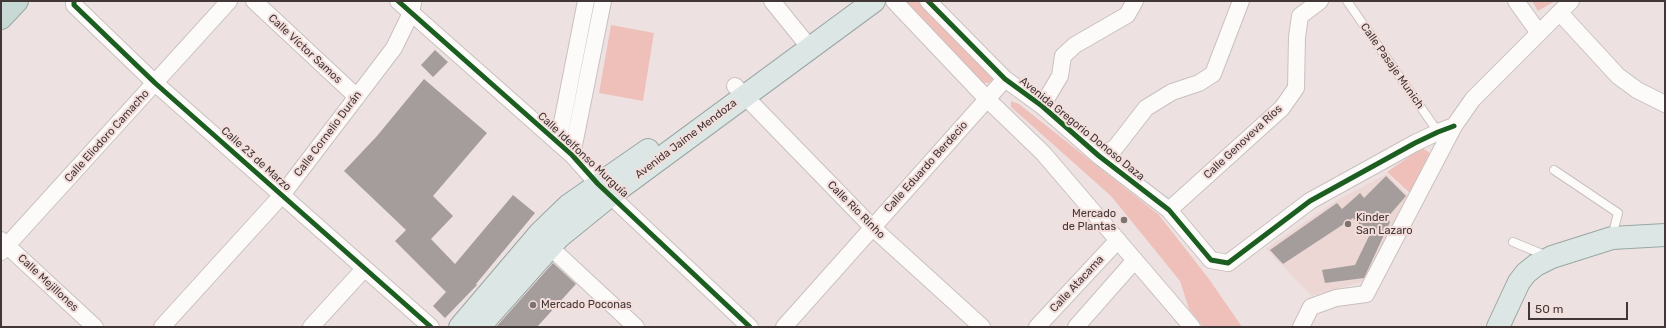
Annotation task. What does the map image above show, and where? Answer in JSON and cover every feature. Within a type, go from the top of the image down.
[{"type":"highway","points":[[1,18],[18,1]]},
{"type":"main road","name":"Avenida Jaime Mendoza","points":[[479,327],[559,237],[605,189],[805,42],[850,1]]},
{"type":"main road","name":"Avenida Jaime Mendoza","points":[[805,42],[874,1]]},
{"type":"main road","name":"Avenida Jaime Mendoza","points":[[460,327],[539,234],[569,205],[605,189]]},
{"type":"main road","points":[[1498,327],[1519,282],[1526,273],[1552,258],[1612,238],[1665,235]]},
{"type":"street","name":"Calle 23 de Marzo","points":[[74,1],[74,5],[155,83],[431,327]]},
{"type":"street","name":"Calle Eliodoro Camacho","points":[[3,246],[155,83],[229,1]]},
{"type":"street","name":"Calle Víctor Samos","points":[[254,1],[357,97]]},
{"type":"street","name":"Calle Idelfonso Murguía","points":[[398,1],[412,7],[572,155],[605,189],[750,327]]},
{"type":"street","points":[[558,143],[586,1]]},
{"type":"street","points":[[572,155],[603,1]]},
{"type":"street","points":[[772,1],[805,42]]},
{"type":"street","points":[[894,1],[987,98],[1043,153],[1192,327]]},
{"type":"street","name":"Avenida Gregorio Donoso Daza","points":[[928,1],[1005,79],[1042,106],[1099,156],[1169,210],[1211,260],[1228,263],[1310,201],[1438,132]]},
{"type":"street","points":[[1042,106],[1060,76],[1063,56],[1075,45],[1127,15],[1135,1]]},
{"type":"street","name":"Calle Genoveva Ríos","points":[[1169,210],[1282,108],[1296,88],[1297,37],[1300,16],[1320,1]]},
{"type":"street","points":[[1516,1],[1539,33]]},
{"type":"street","points":[[1301,327],[1311,307],[1336,298],[1366,294],[1454,126],[1473,100],[1571,1]]},
{"type":"street","points":[[1099,156],[1115,148],[1146,108],[1172,92],[1199,83],[1213,74],[1236,2]]},
{"type":"street","name":"Calle Cornelio Durán","points":[[162,327],[282,195],[394,48],[412,7]]},
{"type":"street","points":[[1560,13],[1618,76],[1637,90],[1665,104]]},
{"type":"street","name":"Calle Eduardo Berdecio","points":[[784,327],[1005,79]]},
{"type":"street","name":"Calle Rio Rinho","points":[[740,91],[873,228],[982,327]]},
{"type":"street","points":[[1438,132],[1454,126]]},
{"type":"street","name":"Calle Atacama","points":[[1037,327],[1118,240]]},
{"type":"street","name":"Calle Mejillones","points":[[3,246],[95,327]]},
{"type":"street","points":[[550,247],[636,327]]},
{"type":"street","points":[[1076,327],[1136,260]]},
{"type":"street","points":[[311,327],[364,269]]},
{"type":"lane","name":"Calle Pasaje Munich","points":[[1347,1],[1438,132]]},
{"type":"lane","points":[[1554,170],[1618,213],[1612,238]]},
{"type":"lane","points":[[1513,242],[1552,258]]},
{"type":"shaded area","points":[[904,1],[922,1],[992,73],[993,79],[989,83],[979,83]]},
{"type":"shaded area","points":[[1532,1],[1555,1],[1538,11]]},
{"type":"shaded area","points":[[611,25],[654,33],[643,101],[599,93]]},
{"type":"shaded area","points":[[1011,101],[1019,104],[1159,215],[1209,279],[1242,327],[1203,327],[1189,309],[1180,281],[1111,196],[1011,107]]},
{"type":"shaded area","points":[[1422,148],[1429,152],[1430,158],[1411,194],[1387,172]]},
{"type":"shaded area","name":"Kinder San Lazaro","points":[[1387,174],[1410,197],[1365,281],[1312,296],[1266,249],[1337,200]]},
{"type":"building","points":[[435,50],[448,62],[433,77],[421,65]]},
{"type":"building","points":[[424,79],[487,133],[433,196],[453,216],[431,239],[455,264],[513,195],[535,213],[476,284],[477,285],[445,318],[433,306],[446,292],[395,241],[406,230],[344,171],[377,136]]},
{"type":"building","points":[[1386,176],[1406,196],[1387,218],[1390,222],[1364,278],[1325,283],[1322,270],[1355,265],[1370,234],[1353,218],[1283,264],[1270,250],[1337,203],[1342,209],[1360,193],[1364,198]]},
{"type":"building","name":"Mercado Poconas","points":[[553,263],[576,284],[537,327],[496,327]]},
{"type":"cycle path","points":[[74,1],[74,5],[155,83],[431,327]]},
{"type":"cycle path","points":[[398,1],[572,155],[598,184],[750,327]]},
{"type":"cycle path","points":[[928,1],[1005,79],[1042,106],[1099,156],[1169,210],[1211,260],[1228,263],[1310,201],[1415,143],[1454,126]]},
{"type":"place","name":"Mercado de Plantas","points":[[1124,220]]},
{"type":"place","name":"Kinder San Lazaro","points":[[1348,224]]},
{"type":"place","name":"Mercado Poconas","points":[[533,305]]}]
